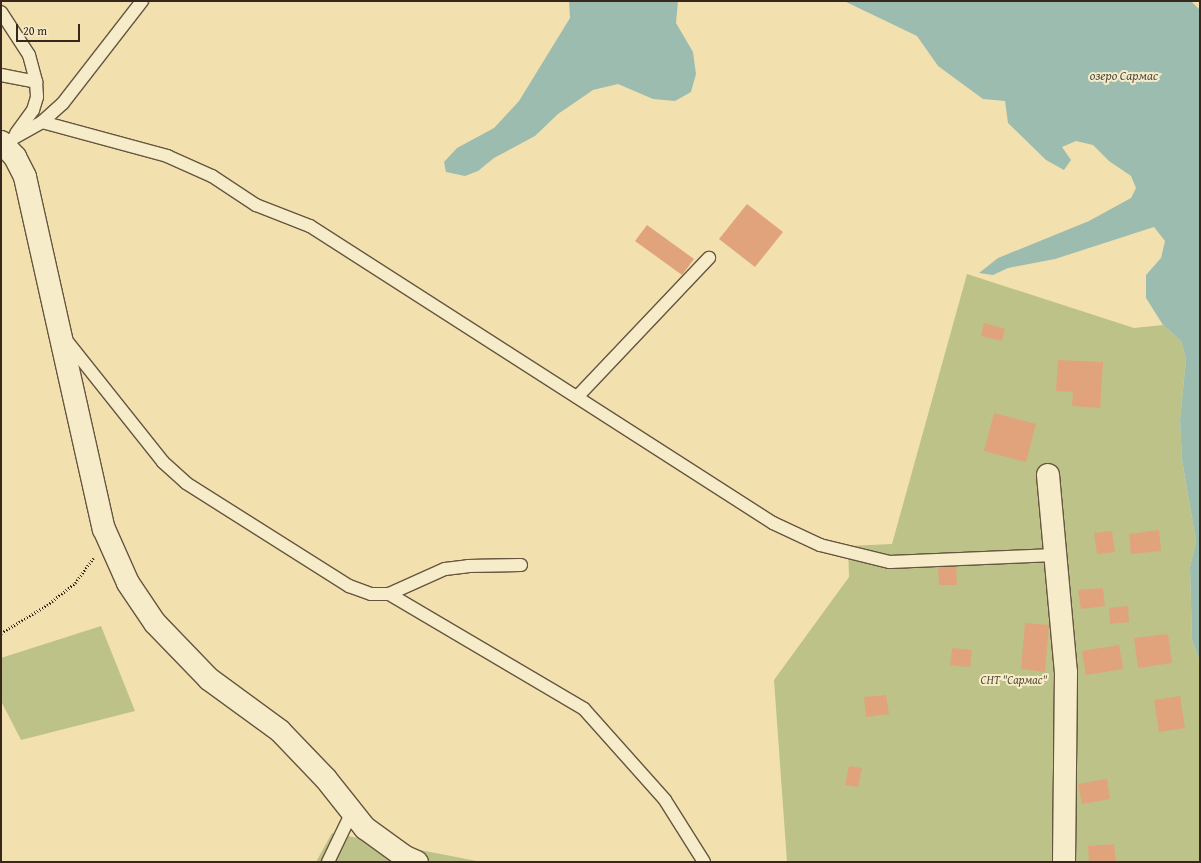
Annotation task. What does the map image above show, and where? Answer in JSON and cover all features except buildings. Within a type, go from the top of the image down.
[{"type":"street","points":[[2,143],[15,157],[25,178],[104,529],[128,583],[155,623],[208,679],[280,731],[326,779],[365,828],[405,857],[416,862]]},
{"type":"street","points":[[1048,475],[1066,672],[1064,862]]},
{"type":"lane","points":[[2,143],[42,122],[63,103],[142,1]]},
{"type":"lane","points":[[1,12],[30,55],[36,82],[37,97],[28,120],[2,143]]},
{"type":"lane","points":[[1,75],[36,82]]},
{"type":"lane","points":[[42,122],[167,156],[212,176],[256,206],[310,226],[773,523],[820,545],[890,562],[1055,555]]},
{"type":"lane","points":[[577,397],[709,258]]},
{"type":"lane","points":[[60,333],[163,462],[186,483],[349,586],[371,594],[389,594],[445,569],[468,566],[521,565]]},
{"type":"lane","points":[[389,594],[584,709],[665,800],[704,862]]},
{"type":"lane","points":[[328,862],[352,812]]},
{"type":"path","points":[[1,633],[47,605],[75,583],[91,562],[104,529]]},
{"type":"green space","name":"СНТ \"Сармас\"","points":[[967,274],[1134,328],[1163,325],[1181,341],[1186,359],[1180,420],[1182,460],[1196,541],[1190,567],[1192,640],[1200,661],[1200,862],[787,862],[774,680],[849,577],[848,546],[892,544]]},
{"type":"green space","points":[[101,626],[135,711],[21,740],[1,701],[1,658]]},
{"type":"green space","points":[[332,833],[482,862],[316,862]]},
{"type":"water","points":[[569,1],[678,1],[676,23],[693,52],[696,74],[691,92],[675,101],[653,99],[618,84],[593,90],[558,114],[535,136],[494,158],[478,171],[465,176],[446,172],[444,162],[457,148],[494,128],[519,101],[570,18]]},
{"type":"water","name":"озеро Сармас","points":[[844,1],[1191,1],[1200,10],[1200,661],[1192,640],[1190,567],[1196,541],[1182,460],[1180,420],[1186,359],[1181,341],[1163,325],[1146,298],[1146,275],[1161,258],[1165,241],[1154,227],[1055,259],[1008,268],[993,275],[979,273],[998,258],[1089,221],[1131,198],[1136,188],[1131,176],[1109,161],[1093,145],[1076,141],[1062,147],[1071,160],[1064,170],[1046,160],[1008,123],[1005,101],[983,99],[938,66],[917,36]]}]
